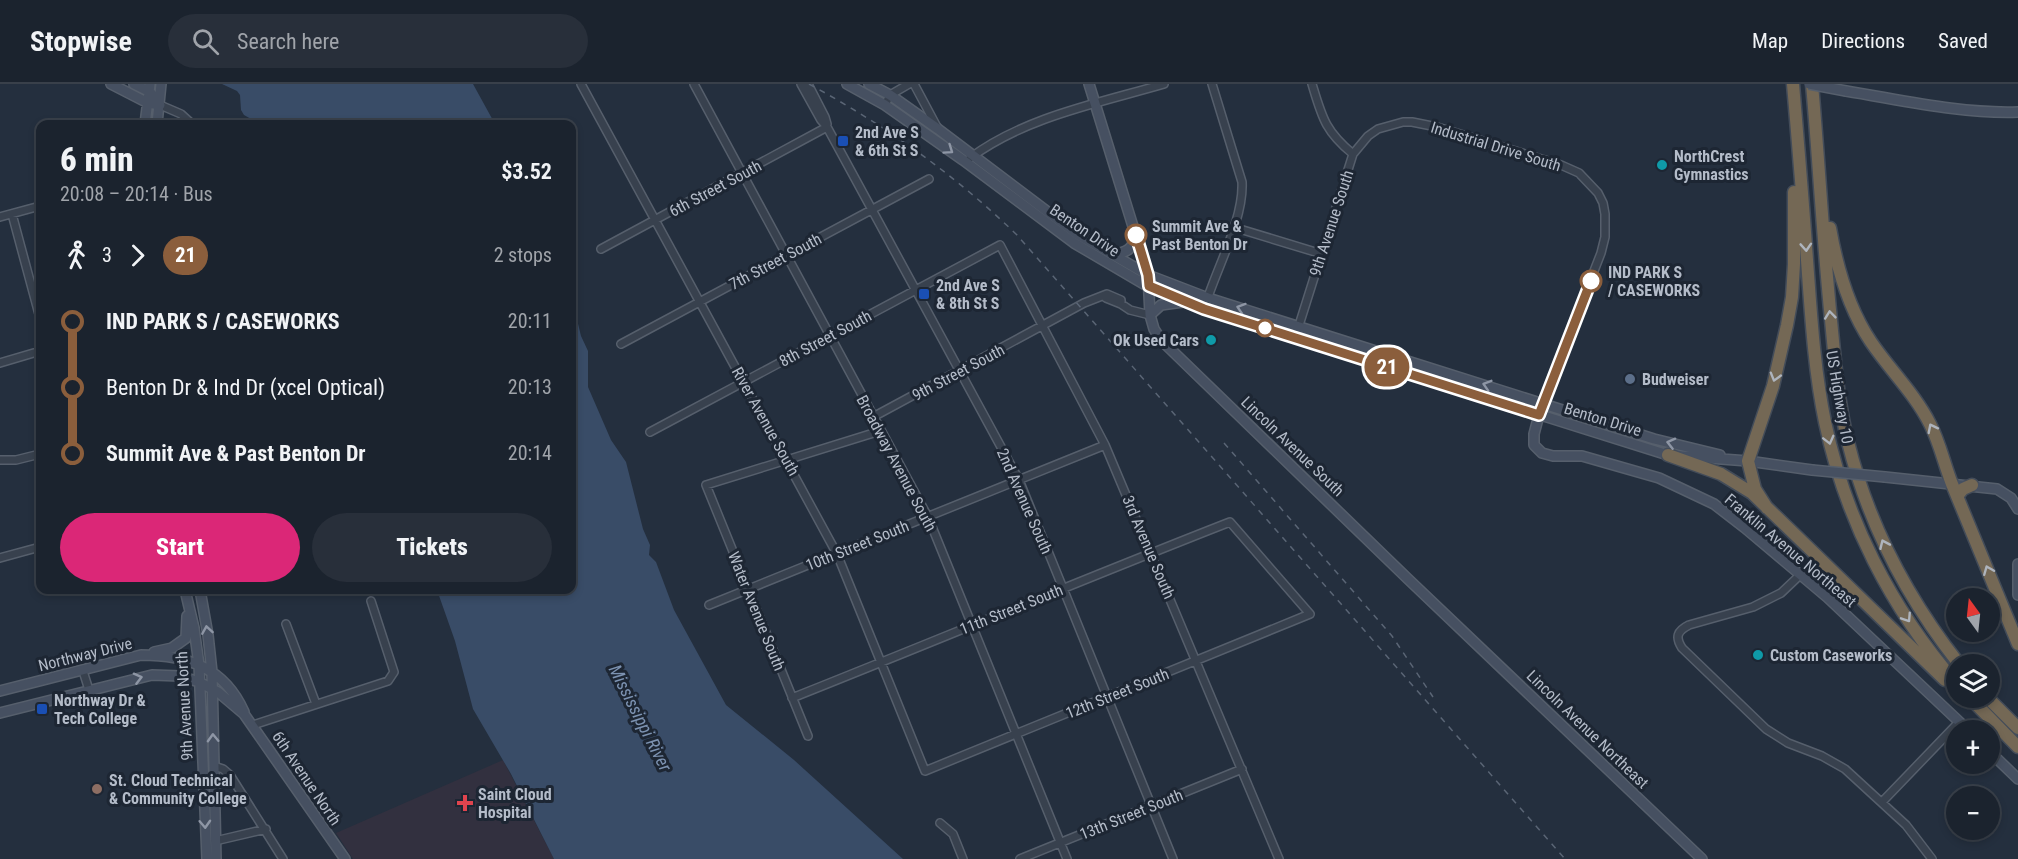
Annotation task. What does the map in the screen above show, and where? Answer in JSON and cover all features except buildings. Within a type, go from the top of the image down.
[{"type":"highway","name":"US Highway 10","points":[[1793,84],[1816,370],[1835,463],[1857,525],[1884,580],[1916,632],[1946,670]]},
{"type":"highway","points":[[1810,84],[1833,243],[1846,292],[1871,342],[1920,406],[1930,423],[2018,644]]},
{"type":"highway","points":[[1767,508],[1755,489],[1748,461],[1781,356],[1792,297],[1795,110]]},
{"type":"highway","points":[[1816,122],[1834,359],[1848,442],[1861,486],[1888,552],[1917,605],[1952,654]]},
{"type":"highway","points":[[1668,454],[1721,474],[1752,493],[1946,680]]},
{"type":"highway","points":[[1958,495],[1963,489],[1972,485]]},
{"type":"highway","points":[[1975,708],[2007,736]]},
{"type":"highway","points":[[1980,708],[2018,747]]},
{"type":"highway","points":[[1998,708],[2018,728]]},
{"type":"main road","points":[[111,84],[148,104],[160,105]]},
{"type":"main road","points":[[134,84],[150,88],[160,105]]},
{"type":"main road","points":[[158,120],[160,84]]},
{"type":"main road","name":"Benton Drive","points":[[847,84],[969,158],[1077,234],[1148,275],[1208,298],[1543,402],[1654,439],[1748,461]]},
{"type":"main road","name":"Benton Drive","points":[[869,84],[890,95],[938,129],[969,158],[1074,243],[1149,286],[1204,309],[1668,454],[1988,487],[2006,493],[2018,509]]},
{"type":"main road","name":"Lincoln Avenue South","points":[[1089,84],[1148,275],[1150,315],[1154,329],[1161,340],[1452,622]]},
{"type":"main road","points":[[1810,84],[1954,108],[2018,112]]},
{"type":"main road","points":[[146,120],[150,88]]},
{"type":"main road","points":[[1112,254],[1128,251],[1135,242],[1136,235]]},
{"type":"main road","points":[[1150,315],[1161,305],[1187,302]]},
{"type":"main road","name":"Franklin Avenue Northeast","points":[[1543,402],[1534,434],[1534,445],[1542,453],[1553,456],[1582,456],[1600,461],[1677,485],[1714,504],[1801,574],[1957,720]]},
{"type":"main road","points":[[2018,564],[2018,595]]},
{"type":"main road","points":[[141,655],[172,648],[186,638],[184,594]]},
{"type":"main road","name":"9th Avenue North","points":[[185,594],[200,665],[207,859]]},
{"type":"main road","name":"9th Avenue North","points":[[201,594],[212,672],[216,859]]},
{"type":"main road","name":"Lincoln Avenue Northeast","points":[[1452,622],[1702,859]]},
{"type":"main road","name":"Northway Drive","points":[[0,691],[141,655],[162,655],[200,665],[212,672]]},
{"type":"main road","name":"6th Avenue North","points":[[212,672],[236,695],[244,714]]},
{"type":"main road","points":[[0,713],[158,675],[180,676],[211,687]]},
{"type":"main road","name":"6th Avenue North","points":[[211,687],[244,714],[253,725],[345,859]]},
{"type":"main road","points":[[2000,762],[2018,779]]},
{"type":"street","name":"River Avenue South","points":[[581,84],[837,554],[925,771]]},
{"type":"street","name":"Broadway Avenue South","points":[[694,84],[928,517],[1067,859]]},
{"type":"street","name":"2nd Avenue South","points":[[801,84],[827,127],[1019,480],[1173,859]]},
{"type":"street","name":"2nd Avenue South","points":[[808,84],[825,117],[827,127]]},
{"type":"street","points":[[885,105],[890,95],[909,84]]},
{"type":"street","points":[[914,84],[938,129]]},
{"type":"street","points":[[969,158],[1005,137],[1045,120],[1164,84]]},
{"type":"street","points":[[1204,309],[1233,227],[1242,194],[1242,182],[1212,84]]},
{"type":"street","name":"9th Avenue South","points":[[1295,338],[1353,153],[1329,131],[1312,84]]},
{"type":"street","points":[[160,105],[181,114],[188,120]]},
{"type":"street","name":"Industrial Drive South","points":[[1353,153],[1368,136],[1378,129],[1403,122],[1426,124],[1561,165],[1579,173],[1598,193],[1603,203],[1606,225],[1601,253],[1543,402]]},
{"type":"street","name":"6th Street South","points":[[601,249],[827,127]]},
{"type":"street","name":"7th Street South","points":[[621,344],[929,179]]},
{"type":"street","points":[[0,217],[36,207]]},
{"type":"street","points":[[12,214],[36,303]]},
{"type":"street","points":[[1233,227],[1322,254]]},
{"type":"street","name":"8th Street South","points":[[650,432],[1000,245]]},
{"type":"street","name":"3rd Avenue South","points":[[1000,245],[1106,445],[1279,859]]},
{"type":"street","name":"9th Street South","points":[[873,417],[1062,314],[1102,295],[1117,296],[1121,304],[1130,310],[1150,315]]},
{"type":"street","points":[[0,363],[36,352]]},
{"type":"street","points":[[787,460],[880,431]]},
{"type":"street","name":"10th Street South","points":[[709,605],[1106,445]]},
{"type":"street","points":[[0,460],[16,460],[36,455]]},
{"type":"street","name":"Water Avenue South","points":[[787,460],[706,485],[808,736]]},
{"type":"street","name":"11th Street South","points":[[792,698],[1230,522],[1310,615]]},
{"type":"street","points":[[0,558],[36,548]]},
{"type":"street","points":[[1801,574],[1781,593],[1753,607],[1680,629],[1677,634],[1678,641],[1682,648],[1766,729],[1788,743],[1836,763],[1882,802],[1906,825],[1932,859]]},
{"type":"street","points":[[253,725],[388,681],[394,672],[371,601]]},
{"type":"street","name":"12th Street South","points":[[925,771],[1310,615]]},
{"type":"street","points":[[286,624],[316,704]]},
{"type":"street","points":[[83,671],[89,690]]},
{"type":"street","points":[[1882,802],[1946,736]]},
{"type":"street","points":[[214,766],[230,775],[283,859]]},
{"type":"street","name":"13th Street South","points":[[1020,859],[1242,770]]},
{"type":"street","points":[[940,823],[953,834],[963,859]]},
{"type":"street","points":[[215,841],[266,829]]},
{"type":"shaded area","name":"Saint Cloud Hospital","points":[[503,760],[554,859],[353,859],[336,833]]},
{"type":"water","points":[[222,84],[473,84],[493,120],[253,120],[244,115],[241,110],[240,95],[237,91]]},
{"type":"water","name":"Mississippi River","points":[[576,315],[581,336],[588,351],[588,387],[611,440],[626,462],[643,529],[650,545],[649,555],[656,562],[674,610],[726,705],[794,760],[903,859],[554,859],[511,774],[473,709],[455,641],[438,594],[576,594]]},
{"type":"railway","points":[[809,84],[918,152],[944,171],[1017,235],[1565,859]]},
{"type":"railway","points":[[1224,443],[1392,636],[1433,697]]},
{"type":"bus line","name":"21","points":[[1136,235],[1149,286],[1204,309],[1539,415],[1591,281]]},
{"type":"place","name":"2nd Ave S & 6th St S","points":[[843,141]]},
{"type":"place","name":"NorthCrest Gymnastics","points":[[1662,165]]},
{"type":"place","name":"Summit Ave & Past Benton Dr","points":[[1136,235]]},
{"type":"place","name":"IND PARK S / CASEWORKS","points":[[1591,281]]},
{"type":"place","name":"2nd Ave S & 8th St S","points":[[924,294]]},
{"type":"place","name":"Ok Used Cars","points":[[1211,340]]},
{"type":"place","name":"Budweiser","points":[[1630,379]]},
{"type":"place","name":"Custom Caseworks","points":[[1758,655]]},
{"type":"place","name":"Northway Dr & Tech College","points":[[42,709]]},
{"type":"place","name":"St. Cloud Technical & Community College","points":[[97,789]]},
{"type":"place","name":"Saint Cloud Hospital","points":[[465,803]]}]
